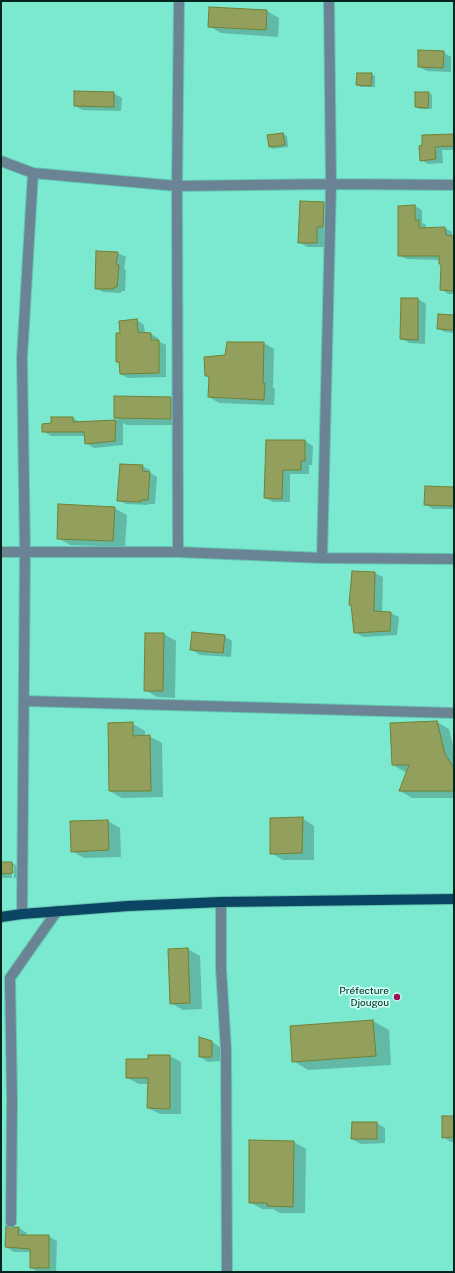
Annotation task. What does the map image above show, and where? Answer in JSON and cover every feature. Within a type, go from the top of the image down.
[{"type":"main road","points":[[1,917],[128,906],[221,902],[454,899]]},
{"type":"street","points":[[178,552],[177,186],[179,1]]},
{"type":"street","points":[[322,558],[331,184],[329,1]]},
{"type":"street","points":[[1,161],[33,173],[177,186],[331,184],[454,185]]},
{"type":"street","points":[[22,914],[25,701],[25,552],[22,358],[33,173]]},
{"type":"street","points":[[1,552],[178,552],[322,558],[454,559]]},
{"type":"street","points":[[25,701],[454,713]]},
{"type":"street","points":[[221,902],[221,968],[226,1050],[227,1272]]},
{"type":"street","points":[[11,1222],[12,1100],[10,978],[57,911]]},
{"type":"building","points":[[209,7],[267,10],[266,30],[208,27]]},
{"type":"building","points":[[418,50],[444,51],[443,68],[418,67]]},
{"type":"building","points":[[357,73],[372,73],[371,86],[356,85]]},
{"type":"building","points":[[74,91],[114,92],[114,107],[74,106]]},
{"type":"building","points":[[415,92],[429,92],[428,108],[415,107]]},
{"type":"building","points":[[283,133],[285,145],[269,147],[267,135]]},
{"type":"building","points":[[454,134],[454,146],[435,147],[436,159],[420,161],[419,146],[422,145],[422,135]]},
{"type":"building","points":[[300,201],[324,202],[323,227],[317,227],[317,243],[298,243]]},
{"type":"building","points":[[415,205],[415,220],[419,220],[419,228],[445,227],[446,235],[454,236],[454,291],[440,290],[441,264],[439,264],[439,256],[398,256],[398,206]]},
{"type":"building","points":[[96,251],[118,252],[116,264],[119,265],[117,287],[114,287],[113,289],[95,289]]},
{"type":"building","points":[[401,298],[418,298],[418,340],[400,339]]},
{"type":"building","points":[[438,314],[454,315],[454,330],[437,329]]},
{"type":"building","points":[[137,319],[138,332],[151,333],[151,340],[159,340],[159,373],[120,374],[119,362],[116,362],[116,333],[120,333],[119,321]]},
{"type":"building","points":[[227,342],[264,342],[264,400],[208,397],[209,376],[205,376],[204,357],[225,355]]},
{"type":"building","points":[[114,396],[171,397],[171,419],[114,418]]},
{"type":"building","points":[[51,417],[73,417],[73,422],[116,420],[115,441],[85,444],[84,432],[42,432],[42,424],[51,423]]},
{"type":"building","points":[[266,440],[305,440],[305,461],[301,461],[301,470],[283,470],[282,499],[264,498]]},
{"type":"building","points":[[120,464],[143,465],[142,471],[150,472],[148,500],[141,500],[141,502],[117,501]]},
{"type":"building","points":[[425,486],[454,487],[454,506],[424,505]]},
{"type":"building","points":[[58,504],[115,507],[113,541],[57,539]]},
{"type":"building","points":[[352,571],[375,572],[374,611],[391,612],[390,631],[354,633],[351,605],[349,605]]},
{"type":"building","points":[[192,632],[225,635],[223,653],[190,650]]},
{"type":"building","points":[[145,633],[164,633],[163,691],[144,691]]},
{"type":"building","points":[[437,721],[445,754],[454,768],[454,791],[399,791],[409,765],[392,765],[390,723]]},
{"type":"building","points":[[133,722],[133,736],[150,735],[151,791],[109,791],[108,723]]},
{"type":"building","points":[[303,817],[302,853],[270,854],[270,818]]},
{"type":"building","points":[[108,820],[109,850],[71,852],[70,821]]},
{"type":"building","points":[[1,862],[12,862],[13,873],[1,874]]},
{"type":"building","points":[[188,948],[190,1003],[170,1004],[168,949]]},
{"type":"building","points":[[373,1020],[376,1056],[292,1062],[290,1026]]},
{"type":"building","points":[[199,1037],[212,1041],[212,1057],[199,1057]]},
{"type":"building","points":[[148,1055],[170,1055],[170,1109],[147,1108],[148,1078],[126,1078],[126,1059],[148,1059]]},
{"type":"building","points":[[442,1116],[454,1116],[454,1137],[442,1138]]},
{"type":"building","points":[[352,1122],[377,1122],[377,1139],[351,1139]]},
{"type":"building","points":[[249,1140],[294,1141],[293,1207],[267,1206],[267,1203],[249,1203]]},
{"type":"building","points":[[6,1226],[11,1228],[19,1227],[18,1235],[49,1235],[49,1268],[30,1268],[30,1249],[5,1247]]},
{"type":"place","name":"Préfecture Djougou","points":[[397,997]]}]
